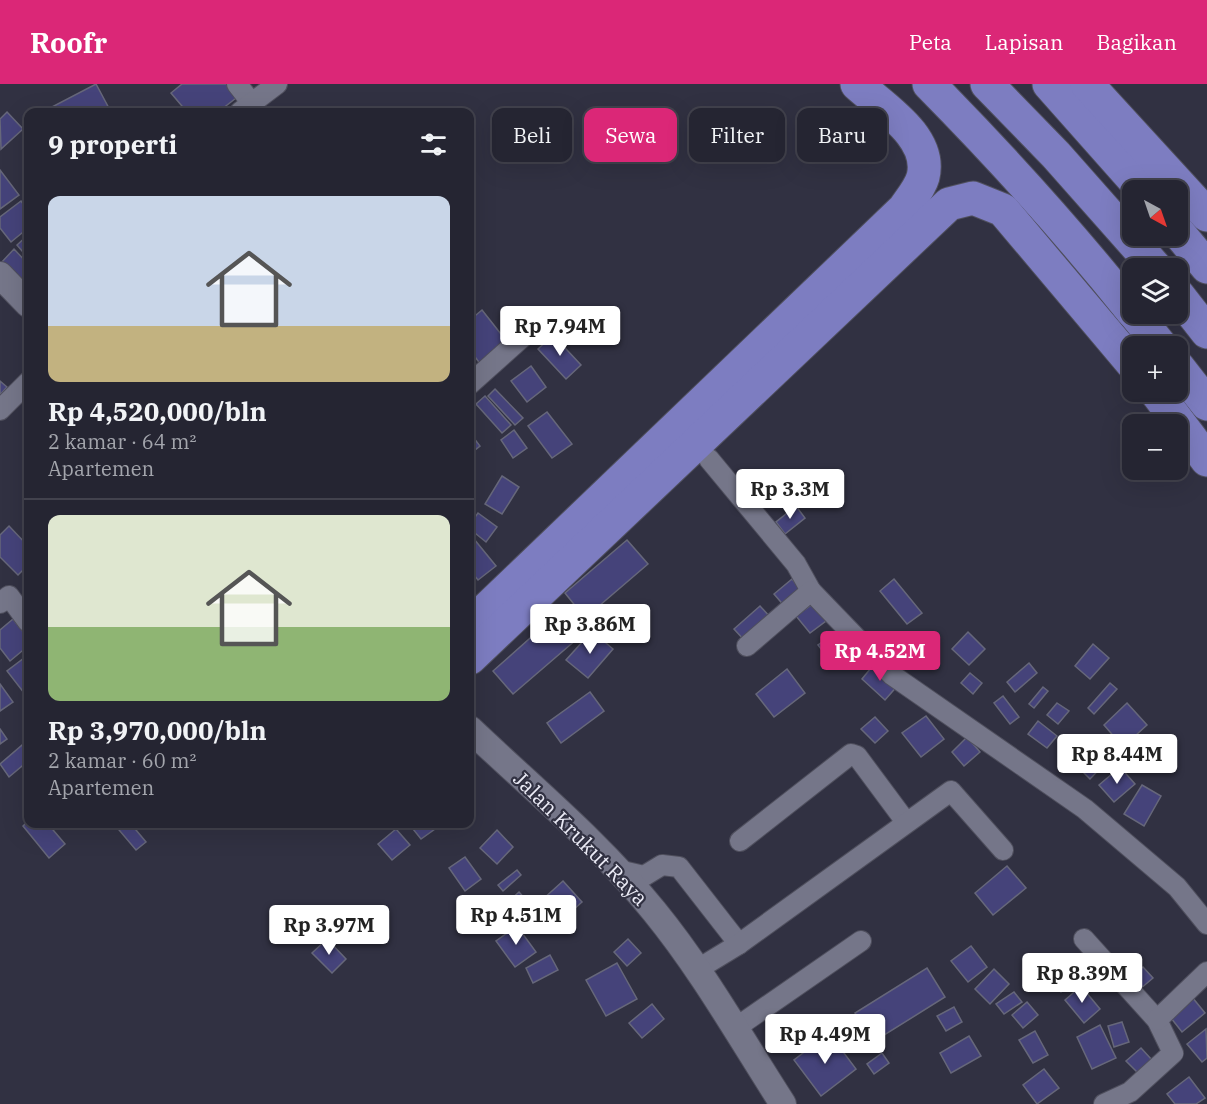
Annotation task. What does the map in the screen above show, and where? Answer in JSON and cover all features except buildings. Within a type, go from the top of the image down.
[{"type":"highway","points":[[474,621],[904,209],[923,179],[925,159],[914,136],[857,84]]},
{"type":"highway","points":[[929,84],[1014,174],[1122,297]]},
{"type":"highway","points":[[987,84],[1064,164],[1147,258]]},
{"type":"highway","points":[[1049,84],[1134,180]]},
{"type":"highway","points":[[1087,84],[1207,215]]},
{"type":"highway","points":[[474,654],[949,204],[973,198],[1003,210],[1122,351]]},
{"type":"highway","points":[[1188,244],[1207,267]]},
{"type":"highway","points":[[1188,308],[1207,332]]},
{"type":"highway","points":[[1144,324],[1153,336]]},
{"type":"highway","points":[[1188,380],[1207,404]]},
{"type":"highway","points":[[1164,402],[1207,460]]},
{"type":"street","points":[[237,84],[245,107],[277,84]]},
{"type":"street","points":[[0,275],[24,298]]},
{"type":"street","points":[[474,380],[536,326]]},
{"type":"street","points":[[0,410],[24,386]]},
{"type":"street","points":[[709,459],[796,564],[812,591],[892,675],[1085,809],[1178,887],[1207,924]]},
{"type":"street","points":[[747,646],[812,591]]},
{"type":"street","points":[[0,603],[9,597],[24,617]]},
{"type":"street","name":"Jalan Krukut Raya","points":[[474,733],[618,870],[654,911],[698,969],[783,1104]]},
{"type":"street","points":[[740,841],[853,753],[906,822]]},
{"type":"street","points":[[698,969],[739,944],[951,790],[1003,850]]},
{"type":"street","points":[[618,870],[644,876],[662,865],[679,867],[739,944]]},
{"type":"street","points":[[1084,939],[1157,1020],[1173,1053],[1130,1092],[1104,1104]]},
{"type":"street","points":[[734,1029],[861,941]]},
{"type":"street","points":[[1157,1020],[1207,972]]}]
